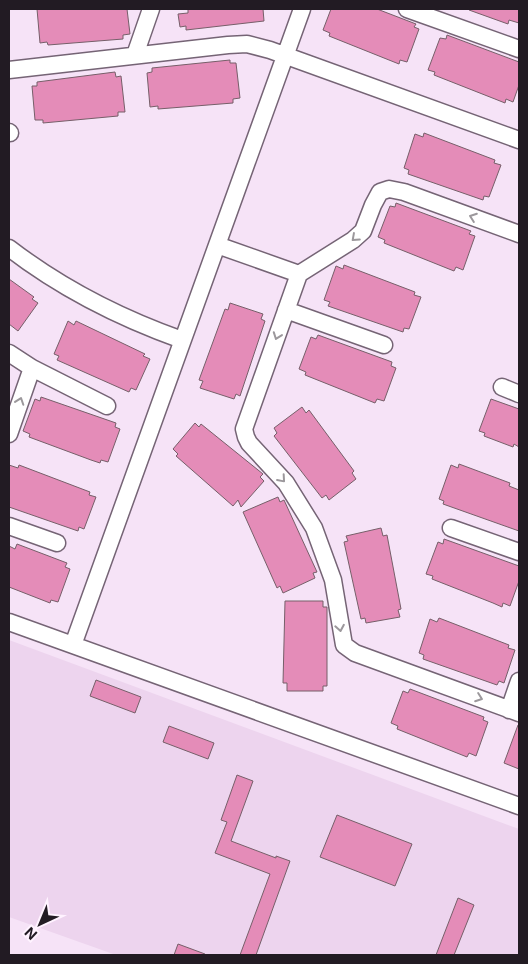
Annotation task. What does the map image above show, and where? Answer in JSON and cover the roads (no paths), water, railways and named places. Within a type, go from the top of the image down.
[{"type":"street","points":[[135,55],[151,9]]},
{"type":"street","points":[[73,645],[302,9]]},
{"type":"street","points":[[407,9],[436,14],[519,48]]},
{"type":"street","points":[[9,70],[247,44],[519,140]]},
{"type":"street","points":[[519,234],[404,192],[389,189],[380,192],[372,205],[363,231],[353,240],[300,274],[244,429],[249,444],[286,483],[314,528],[333,580],[344,645],[355,653],[514,711],[519,681]]},
{"type":"street","points":[[217,245],[300,274]]},
{"type":"street","points":[[9,248],[63,285],[153,330],[182,340]]},
{"type":"street","points":[[286,310],[384,345]]},
{"type":"street","points":[[9,353],[32,368],[107,406]]},
{"type":"street","points":[[9,434],[32,368]]},
{"type":"street","points":[[502,387],[519,394]]},
{"type":"street","points":[[9,526],[57,544]]},
{"type":"street","points":[[451,528],[519,552]]},
{"type":"street","points":[[9,622],[519,806]]}]
